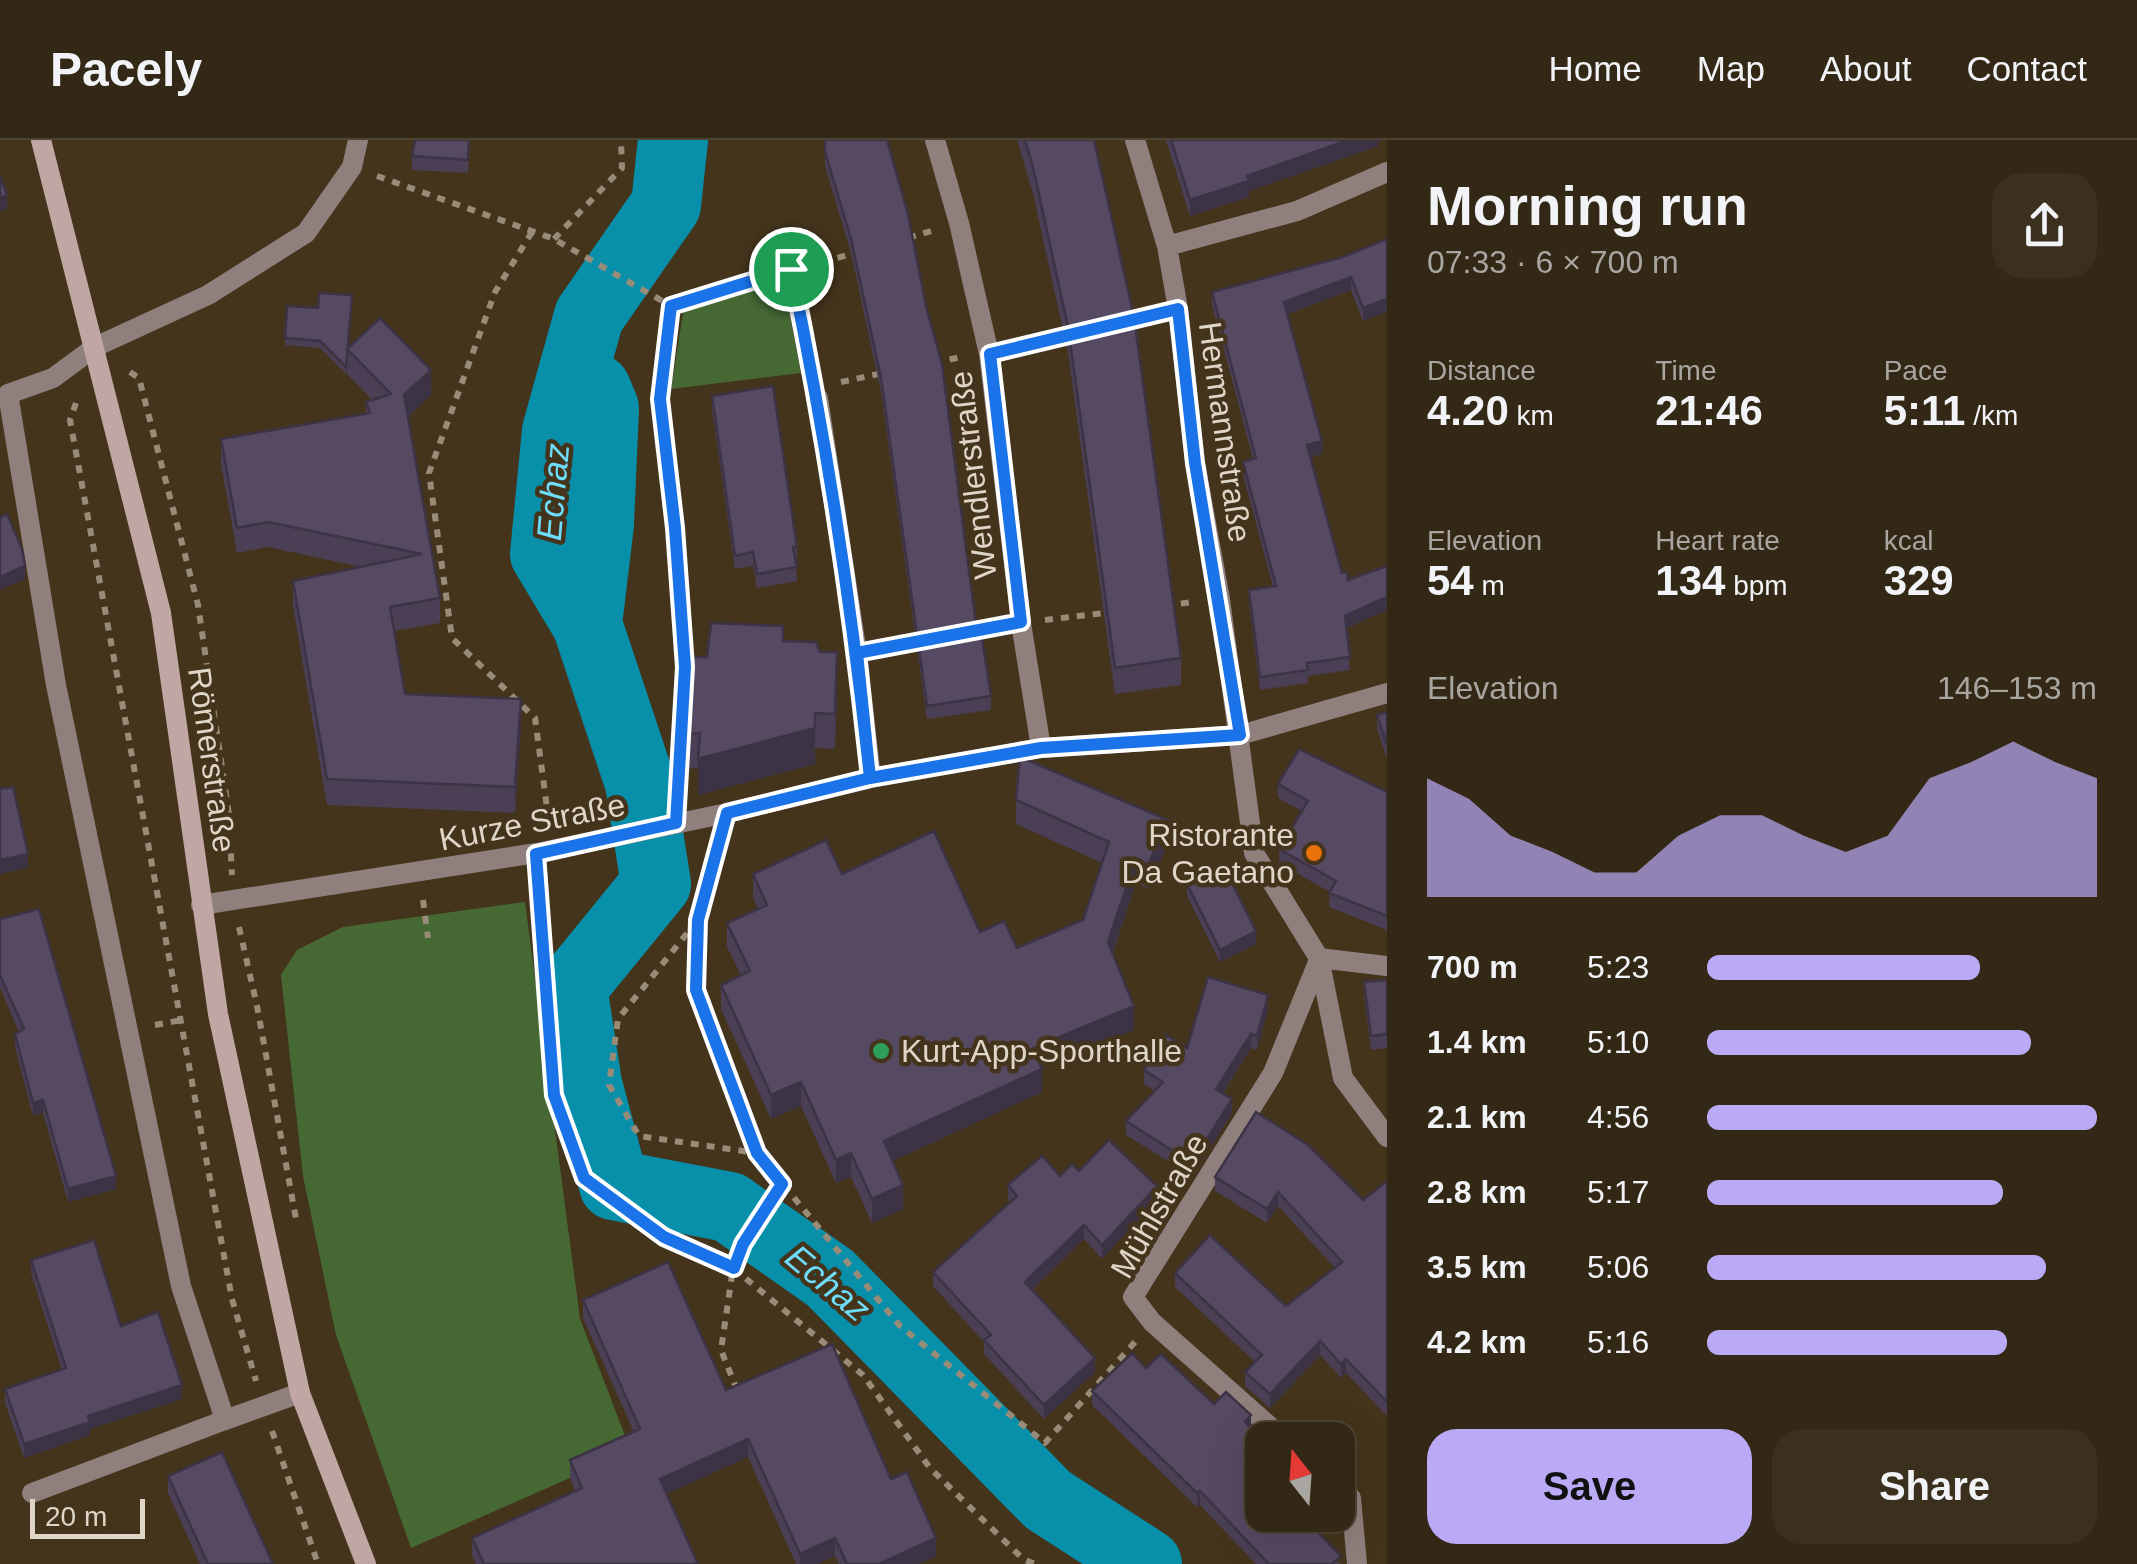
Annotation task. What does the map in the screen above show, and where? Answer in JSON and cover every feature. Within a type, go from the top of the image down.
[{"type":"main road","name":"Römerstraße","points":[[42,140],[161,613],[218,1014],[300,1393],[366,1564]]},
{"type":"street","points":[[224,1420],[181,1286],[56,685],[4,394],[53,378],[94,347],[208,295],[306,233],[352,166],[358,140]]},
{"type":"street","name":"Wendlerstraße","points":[[935,140],[959,223],[1041,748]]},
{"type":"street","name":"Hermannstraße","points":[[1136,140],[1167,246],[1178,309],[1195,463],[1220,599],[1254,854],[1319,958]]},
{"type":"street","points":[[1167,246],[1297,211],[1387,172]]},
{"type":"street","points":[[817,392],[857,653],[870,778]]},
{"type":"street","name":"Kurze Straße","points":[[202,905],[420,874],[584,844],[870,778],[1041,748],[1240,735],[1387,693]]},
{"type":"street","points":[[1387,966],[1319,958],[1342,1078],[1387,1136]]},
{"type":"street","name":"Mühlstraße","points":[[1265,1422],[1152,1322],[1133,1298],[1273,1072],[1319,958]]},
{"type":"street","points":[[32,1493],[300,1393]]},
{"type":"street","points":[[1354,1532],[1357,1564]]},
{"type":"path","points":[[554,239],[622,168],[621,140]]},
{"type":"path","points":[[352,166],[554,239],[671,306],[870,248]]},
{"type":"path","points":[[906,238],[959,223]]},
{"type":"path","points":[[532,232],[495,292],[428,473],[452,638],[535,718],[554,1095],[584,1178],[664,1237],[734,1268],[863,1375],[930,1468],[1023,1559],[1035,1564]]},
{"type":"path","points":[[791,269],[817,392],[892,372]]},
{"type":"path","points":[[671,306],[660,399],[685,667],[676,823]]},
{"type":"path","points":[[930,364],[1076,334]]},
{"type":"path","points":[[76,402],[70,420],[232,1300],[263,1406],[318,1564]]},
{"type":"path","points":[[1148,608],[1220,599]]},
{"type":"path","points":[[1021,622],[1129,610]]},
{"type":"path","points":[[857,653],[931,640]]},
{"type":"path","points":[[727,813],[698,920],[696,990],[757,1153],[900,1326],[1045,1443],[1152,1322]]},
{"type":"path","points":[[420,874],[428,938]]},
{"type":"path","points":[[233,900],[257,1006],[298,1233]]},
{"type":"path","points":[[698,920],[618,1019],[609,1086],[639,1136],[757,1153]]},
{"type":"path","points":[[169,1022],[180,1020]]},
{"type":"path","points":[[742,1403],[720,1350],[734,1268],[743,1244],[782,1184]]},
{"type":"green space","points":[[783,280],[801,373],[671,389],[684,307]]},
{"type":"green space","points":[[525,902],[580,1319],[631,1451],[411,1548],[336,1335],[303,1176],[281,975],[297,950],[343,927]]},
{"type":"building","points":[[415,140],[469,140],[468,160],[412,156]]},
{"type":"building","points":[[825,140],[887,140],[942,364],[977,632],[981,631],[991,696],[927,706],[881,378]]},
{"type":"building","points":[[1025,140],[1094,140],[1134,317],[1181,658],[1115,668],[1068,327]]},
{"type":"building","points":[[1171,140],[1348,140],[1247,176],[1249,181],[1190,200]]},
{"type":"building","points":[[0,176],[7,195],[0,198]]},
{"type":"building","points":[[1387,239],[1387,299],[1363,308],[1351,277],[1284,302],[1322,441],[1307,445],[1342,573],[1347,572],[1348,580],[1387,566],[1387,597],[1345,616],[1350,657],[1307,663],[1308,670],[1260,677],[1249,590],[1276,586],[1243,462],[1256,458],[1212,292],[1343,257]]},
{"type":"building","points":[[319,293],[352,295],[346,367],[320,341],[285,338],[287,306],[318,308]]},
{"type":"building","points":[[380,318],[431,370],[404,395],[440,598],[390,607],[405,694],[521,699],[515,787],[327,779],[293,581],[422,554],[268,522],[237,528],[221,439],[370,413],[366,402],[391,394],[347,349]]},
{"type":"building","points":[[773,386],[797,567],[757,574],[753,552],[735,556],[712,396]]},
{"type":"building","points":[[7,514],[25,566],[0,577],[0,517]]},
{"type":"building","points":[[711,623],[783,626],[783,641],[816,642],[820,652],[837,652],[835,714],[815,713],[815,728],[698,759],[700,733],[684,734],[690,657],[707,657]]},
{"type":"building","points":[[1387,712],[1387,745],[1377,715]]},
{"type":"building","points":[[1299,749],[1387,792],[1387,916],[1329,893],[1336,881],[1279,849],[1308,801],[1278,784]]},
{"type":"building","name":"Kurt-App-Sporthalle","points":[[1020,757],[1168,820],[1148,865],[1136,858],[1108,942],[1134,1006],[1033,1048],[1042,1069],[884,1141],[903,1185],[872,1199],[851,1153],[836,1160],[801,1082],[771,1095],[721,985],[750,971],[727,923],[767,905],[753,874],[826,840],[842,874],[934,831],[980,932],[1004,921],[1017,948],[1083,920],[1109,842],[1016,800]]},
{"type":"building","points":[[13,787],[28,854],[0,860],[0,789]]},
{"type":"building","points":[[1216,869],[1224,886],[1232,883],[1256,931],[1220,950],[1187,884]]},
{"type":"building","points":[[39,909],[116,1176],[68,1189],[43,1100],[33,1103],[15,1034],[24,1029],[0,975],[0,919]]},
{"type":"building","points":[[1208,977],[1268,995],[1257,1036],[1251,1034],[1216,1089],[1232,1099],[1192,1163],[1126,1121],[1163,1082],[1144,1070],[1166,1035],[1187,1048]]},
{"type":"building","points":[[1387,980],[1387,1034],[1371,1036],[1364,982]]},
{"type":"building","points":[[1256,1112],[1308,1145],[1363,1200],[1387,1181],[1387,1402],[1346,1359],[1341,1364],[1320,1341],[1270,1394],[1245,1372],[1262,1355],[1175,1273],[1210,1235],[1286,1306],[1342,1262],[1278,1192],[1267,1209],[1215,1177]]},
{"type":"building","points":[[1109,1140],[1157,1186],[1102,1245],[1084,1225],[1025,1282],[1095,1358],[1044,1405],[984,1340],[991,1335],[933,1272],[1017,1196],[1008,1185],[1042,1156],[1060,1176],[1072,1164],[1079,1171]]},
{"type":"building","points":[[94,1240],[121,1326],[158,1312],[182,1385],[88,1416],[90,1422],[24,1444],[5,1389],[66,1368],[31,1260]]},
{"type":"building","points":[[668,1262],[726,1390],[832,1344],[891,1479],[907,1472],[936,1538],[879,1564],[847,1564],[835,1538],[800,1554],[748,1439],[660,1479],[698,1564],[484,1564],[472,1538],[582,1488],[570,1460],[640,1429],[583,1300]]},
{"type":"building","points":[[1132,1353],[1146,1368],[1161,1354],[1214,1404],[1226,1392],[1251,1415],[1245,1422],[1245,1532],[1318,1532],[1341,1556],[1332,1564],[1267,1564],[1200,1491],[1197,1493],[1092,1391]]},
{"type":"building","points":[[222,1452],[273,1564],[208,1564],[168,1476]]},
{"type":"waterway","name":"Echaz","points":[[673,140],[666,205],[589,316],[557,431],[545,554],[587,624],[640,783],[656,884],[572,987],[587,1084],[614,1185],[729,1207],[830,1278],[1048,1500],[1147,1564]]},
{"type":"waterway","name":"Echaz","points":[[587,624],[599,524],[604,408],[596,389]]},
{"type":"place","name":"Ristorante Da Gaetano","points":[[1314,853]]},
{"type":"place","name":"Kurt-App-Sporthalle","points":[[881,1051]]},
{"type":"route","points":[[791,269],[671,306],[660,399],[685,667],[676,823],[536,854],[554,1095],[584,1178],[664,1237],[734,1268],[743,1244],[782,1184],[757,1153],[696,990],[698,920],[727,813],[870,778],[857,653],[1021,622],[990,354],[1178,309],[1195,463],[1240,735],[1041,748],[870,778],[857,653],[818,398],[791,269]]}]
